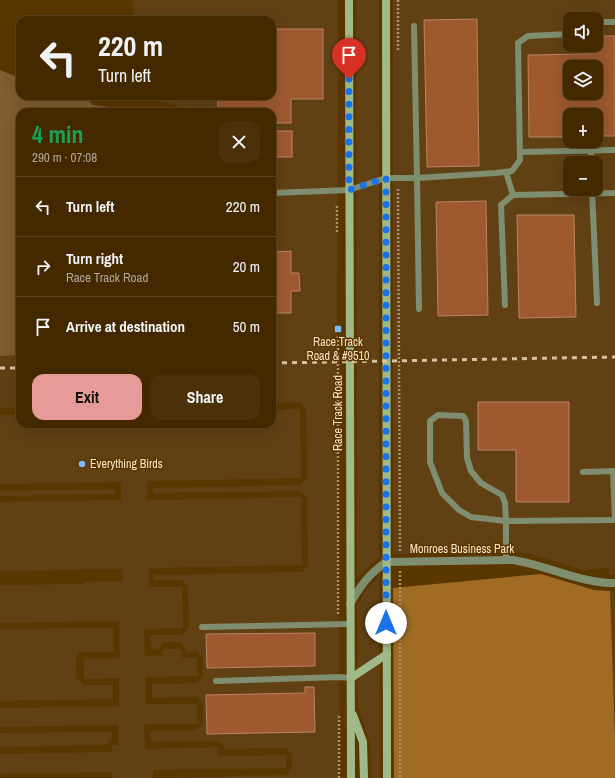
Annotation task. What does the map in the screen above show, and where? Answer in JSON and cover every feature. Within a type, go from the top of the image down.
[{"type":"main road","name":"Race Track Road","points":[[348,0],[351,778]]},
{"type":"main road","points":[[386,0],[387,778]]},
{"type":"main road","points":[[351,678],[387,654]]},
{"type":"main road","points":[[351,709],[363,742],[364,778]]},
{"type":"street","name":"Monroes Business Park","points":[[386,562],[506,560],[528,562],[596,582],[615,583]]},
{"type":"street","points":[[350,604],[362,584],[375,570],[386,562]]},
{"type":"lane","points":[[603,22],[615,22]]},
{"type":"lane","points":[[414,26],[419,308]]},
{"type":"lane","points":[[276,193],[349,190],[386,178],[417,178],[512,171],[520,160],[518,43],[528,36],[563,34]]},
{"type":"lane","points":[[520,152],[615,150]]},
{"type":"lane","points":[[591,151],[591,156]]},
{"type":"lane","points":[[506,172],[513,195]]},
{"type":"lane","points":[[505,305],[501,206],[513,195],[563,192]]},
{"type":"lane","points":[[603,192],[615,193]]},
{"type":"lane","points":[[592,196],[597,303]]},
{"type":"lane","points":[[506,560],[506,521],[505,504],[502,495],[481,483],[471,471],[467,458],[466,422],[462,416],[438,415],[430,421],[430,462],[442,493],[459,510],[471,517],[506,521],[615,520],[613,471],[583,472]]},
{"type":"lane","points":[[202,627],[351,624]]},
{"type":"lane","points":[[216,681],[339,677],[351,678]]},
{"type":"path","points":[[398,0],[398,54]]},
{"type":"path","points":[[398,178],[400,778]]},
{"type":"shaded area","points":[[133,0],[338,0],[337,440],[340,778],[159,778],[286,775],[292,768],[292,755],[286,748],[225,749],[219,741],[151,742],[150,731],[197,730],[203,723],[203,704],[197,697],[152,698],[152,684],[197,683],[203,676],[203,658],[197,651],[187,652],[187,649],[181,642],[163,642],[157,649],[151,649],[150,635],[183,635],[189,627],[188,587],[182,580],[155,580],[155,575],[302,572],[308,565],[307,497],[301,491],[153,493],[153,488],[301,485],[307,478],[306,409],[300,402],[276,403],[276,108],[185,108],[153,100],[276,100],[276,16],[135,16]]},
{"type":"shaded area","points":[[356,0],[379,0],[379,558],[357,577]]},
{"type":"shaded area","points":[[393,0],[615,0],[615,575],[609,575],[609,568],[584,570],[530,554],[514,552],[393,554]]},
{"type":"shaded area","points":[[0,70],[16,76],[16,100],[88,100],[93,105],[119,108],[16,108],[16,355],[0,356]]},
{"type":"shaded area","points":[[16,355],[16,407],[0,408],[0,356]]},
{"type":"shaded area","points":[[300,409],[301,478],[147,481],[147,500],[301,497],[302,565],[149,568],[149,587],[182,587],[183,628],[144,629],[145,656],[163,656],[163,649],[181,649],[182,658],[197,658],[197,676],[146,677],[146,704],[197,704],[197,724],[144,724],[145,749],[219,747],[219,756],[286,755],[286,768],[153,770],[153,778],[113,778],[112,772],[0,774],[0,754],[112,752],[112,745],[118,745],[118,725],[0,727],[0,708],[119,706],[119,678],[84,679],[84,659],[120,658],[119,621],[0,623],[0,585],[84,584],[85,582],[123,581],[122,569],[0,571],[0,502],[121,500],[121,482],[0,484],[0,415],[16,414],[16,428],[276,428],[276,410]]},
{"type":"shaded area","points":[[115,489],[115,494],[0,496],[0,491]]},
{"type":"shaded area","points":[[541,574],[594,590],[610,591],[615,778],[394,778],[393,588]]},
{"type":"shaded area","points":[[379,576],[380,778],[371,778],[370,742],[358,707],[357,606],[367,589]]},
{"type":"shaded area","points":[[610,591],[615,591],[615,717],[614,717]]},
{"type":"shaded area","points":[[113,628],[114,652],[80,652],[76,658],[76,677],[83,685],[113,685],[113,699],[0,701],[0,629]]},
{"type":"shaded area","points":[[112,732],[112,738],[106,745],[0,747],[0,733]]},
{"type":"building","points":[[477,19],[479,166],[427,167],[424,20]]},
{"type":"building","points":[[276,29],[323,29],[323,99],[291,99],[291,123],[276,123],[276,108],[218,108],[218,100],[276,100]]},
{"type":"building","points":[[603,36],[615,36],[615,136],[603,136],[603,108],[563,108],[563,137],[529,137],[528,55],[590,54],[590,52],[603,52]]},
{"type":"building","points":[[276,131],[292,131],[292,157],[276,157]]},
{"type":"building","points":[[486,201],[488,315],[438,316],[436,202]]},
{"type":"building","points":[[517,215],[574,215],[576,317],[519,318]]},
{"type":"building","points":[[291,251],[291,273],[299,273],[300,291],[291,291],[291,313],[276,313],[276,252]]},
{"type":"building","points":[[478,402],[569,402],[569,502],[516,502],[516,450],[478,450]]},
{"type":"building","points":[[315,633],[315,666],[207,668],[206,634]]},
{"type":"building","points":[[305,687],[314,687],[315,732],[207,734],[206,695],[305,693]]},
{"type":"railway","points":[[276,363],[615,357]]},
{"type":"railway","points":[[0,368],[16,368]]},
{"type":"place","name":"Race Track Road & #9510","points":[[338,329]]},
{"type":"place","name":"Everything Birds","points":[[82,464]]},
{"type":"route","points":[[349,79],[349,190],[386,178],[386,623]]}]
